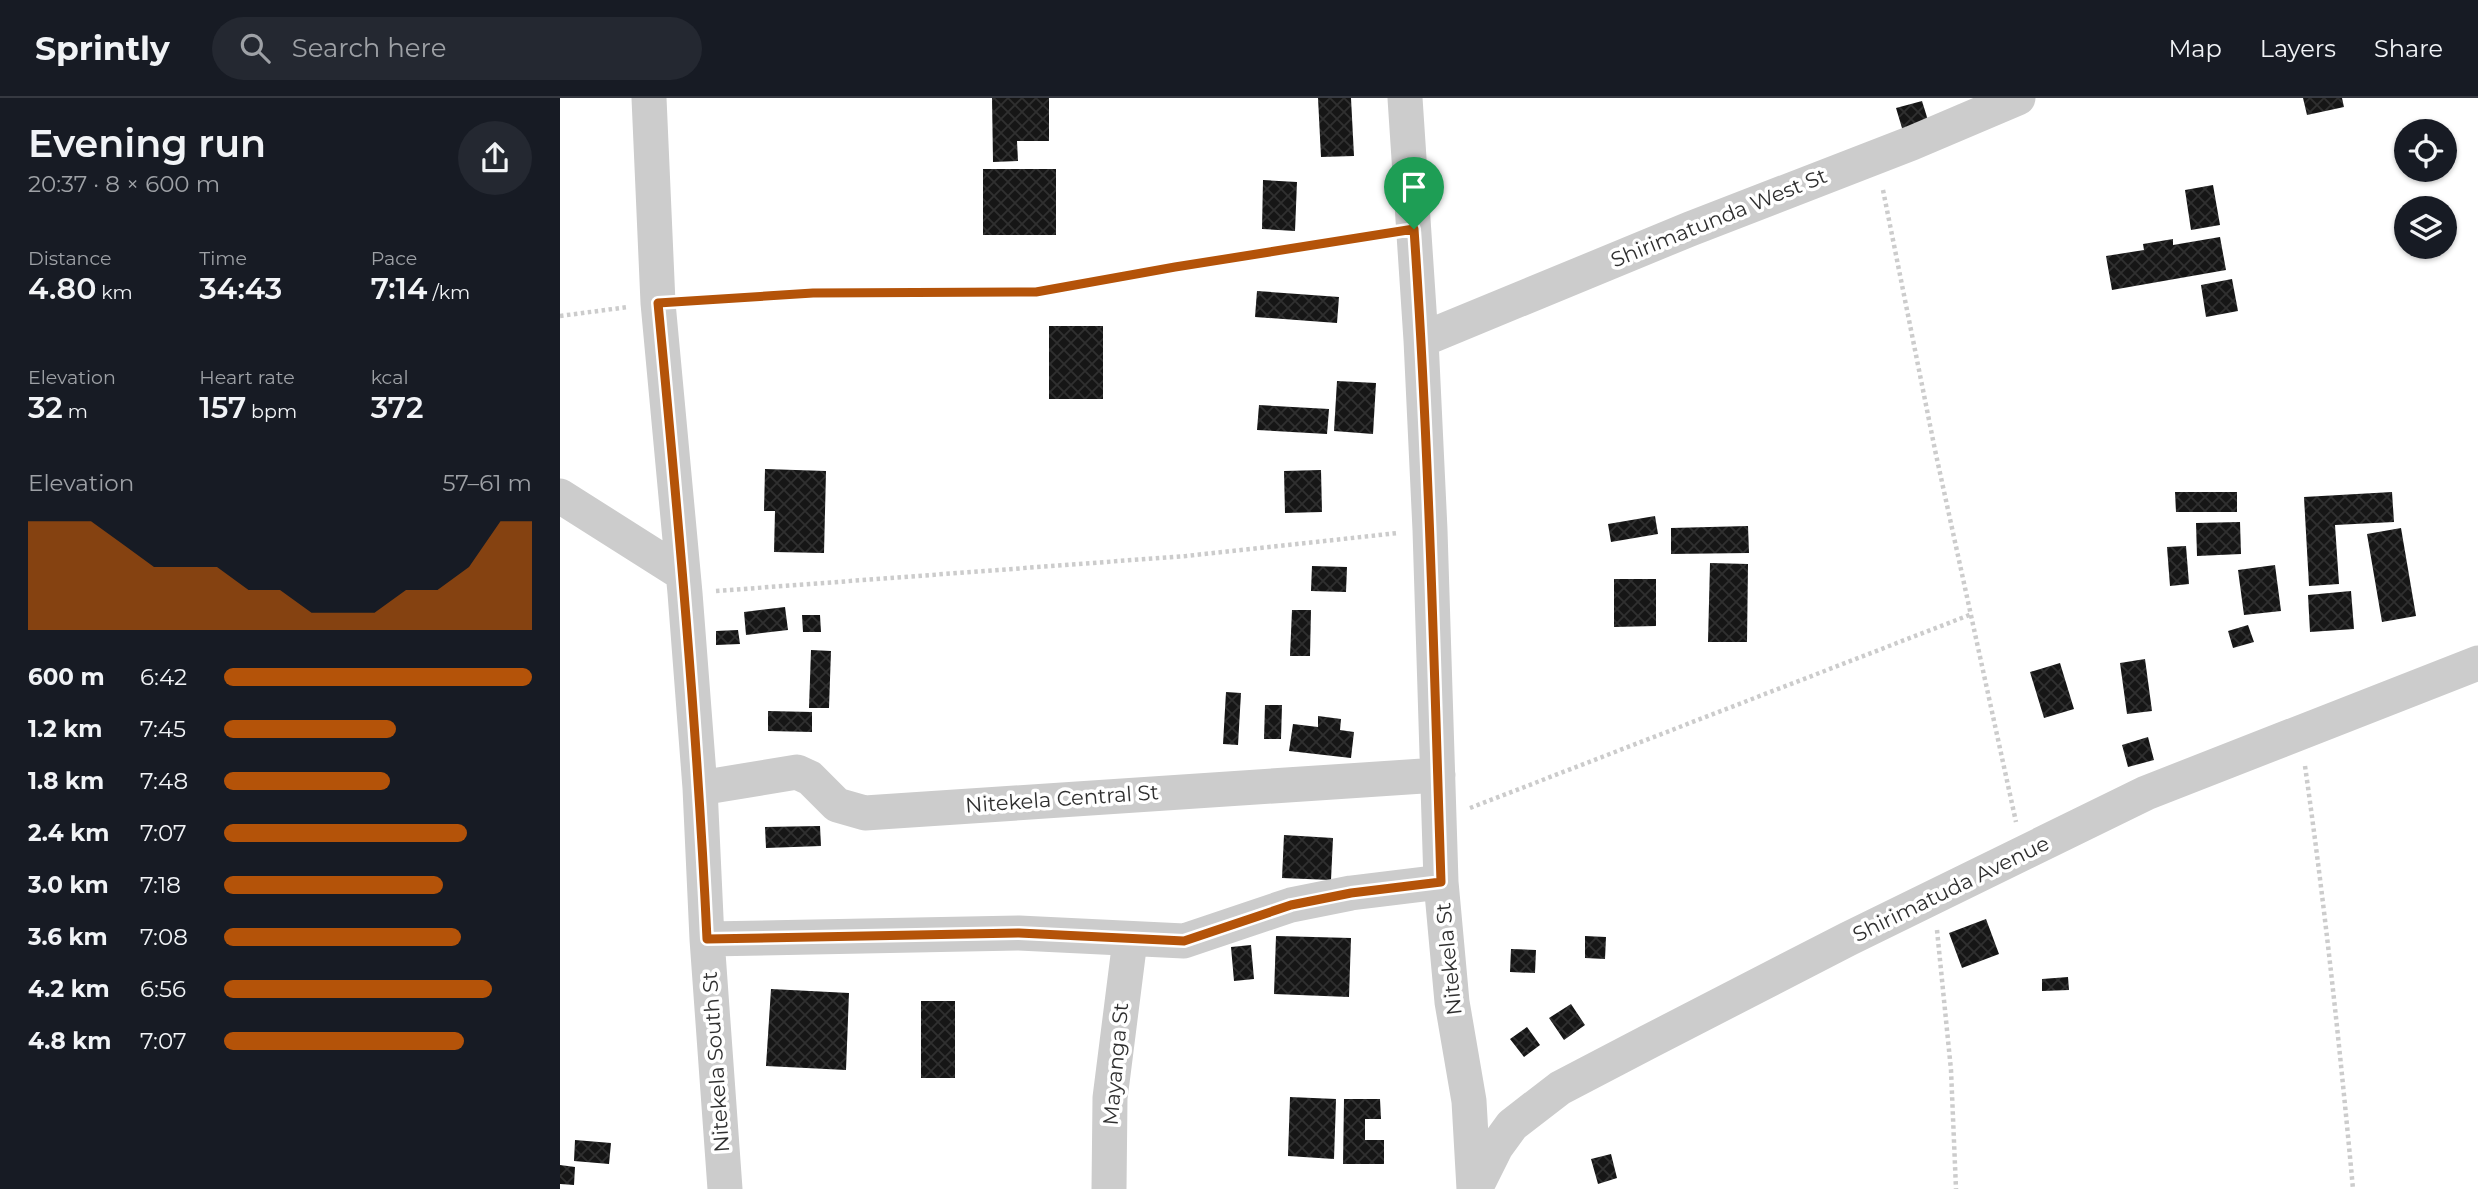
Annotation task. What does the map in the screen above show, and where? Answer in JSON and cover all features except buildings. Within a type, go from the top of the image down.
[{"type":"street","name":"Nitekela South St","points":[[649,98],[658,303],[700,789],[707,939],[725,1189]]},
{"type":"street","name":"Nitekela St","points":[[1405,98],[1422,340],[1441,882],[1452,1002],[1469,1101],[1475,1189]]},
{"type":"street","name":"Shirimatunda West St","points":[[1422,340],[2018,98]]},
{"type":"street","points":[[560,496],[684,583]]},
{"type":"street","name":"Shirimatuda Avenue","points":[[1475,1189],[1496,1147],[1512,1125],[1560,1088],[1836,945],[2147,793],[2478,663]]},
{"type":"street","name":"Nitekela Central St","points":[[700,789],[797,772],[810,778],[837,805],[865,813],[1438,775]]},
{"type":"street","points":[[707,939],[1019,933],[1184,941],[1291,905],[1351,893],[1441,882]]},
{"type":"street","name":"Mayanga St","points":[[1109,1189],[1110,1098],[1130,940]]},
{"type":"path","points":[[1876,156],[1935,450],[2023,853]]},
{"type":"path","points":[[560,316],[658,303],[813,293],[1036,292],[1414,229]]},
{"type":"path","points":[[684,583],[1172,557],[1430,530]]},
{"type":"path","points":[[1439,820],[1972,614]]},
{"type":"path","points":[[2301,734],[2323,896],[2353,1189]]},
{"type":"path","points":[[1934,898],[1951,1070],[1956,1189]]},
{"type":"route","points":[[1414,229],[1422,340],[1434,614],[1441,882],[1351,893],[1291,905],[1184,941],[1019,933],[707,939],[700,789],[685,593],[658,303],[813,293],[1036,292],[1414,229]]}]
